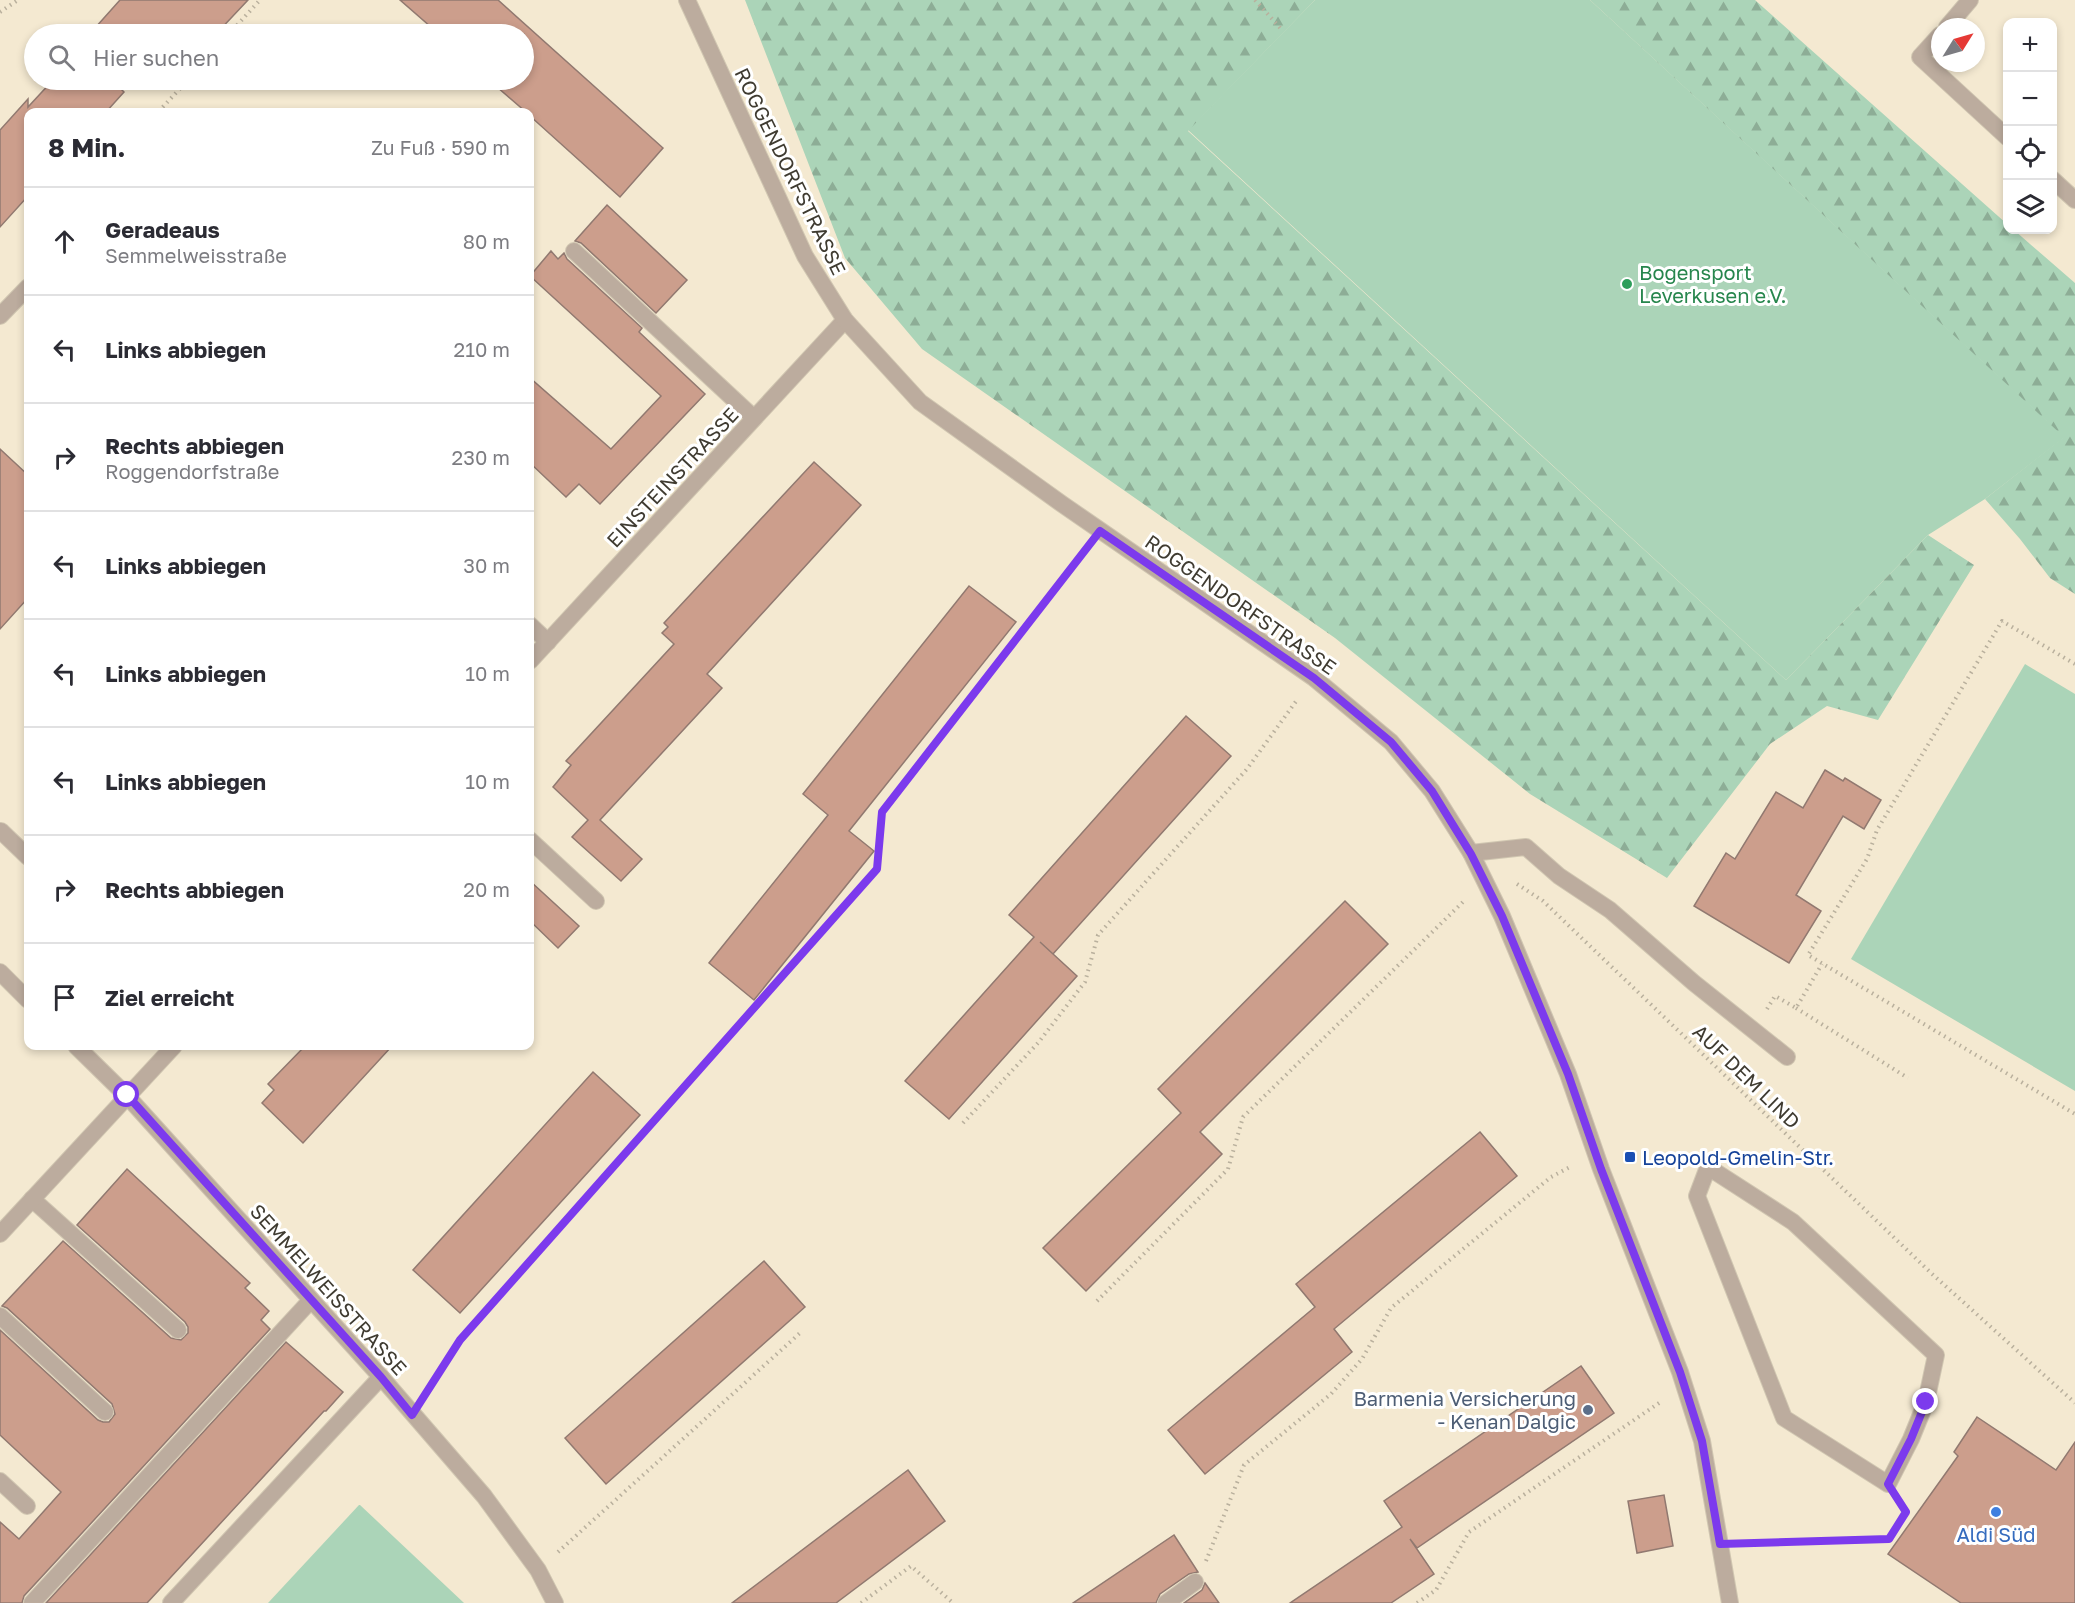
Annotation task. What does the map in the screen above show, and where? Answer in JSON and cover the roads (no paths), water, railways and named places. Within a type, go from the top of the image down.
[{"type":"street","name":"ROGGENDORFSTRASSE","points":[[687,0],[805,256],[845,320],[920,402],[1100,531],[1314,678],[1391,742],[1432,791],[1471,854],[1502,916],[1568,1074],[1595,1153],[1684,1386],[1702,1441],[1730,1603]]},
{"type":"street","points":[[1955,18],[1970,0]]},
{"type":"street","points":[[1931,45],[1920,57],[1931,67]]},
{"type":"street","points":[[1936,72],[2003,134]]},
{"type":"street","points":[[2053,180],[2075,200]]},
{"type":"street","points":[[574,251],[754,418]]},
{"type":"street","points":[[0,316],[24,291]]},
{"type":"street","name":"EINSTEINSTRASSE","points":[[534,658],[845,320]]},
{"type":"street","points":[[534,629],[548,642]]},
{"type":"street","points":[[1,831],[24,853]]},
{"type":"street","points":[[534,844],[596,901]]},
{"type":"street","points":[[1471,854],[1526,847],[1559,876],[1610,910],[1694,984],[1787,1057]]},
{"type":"street","points":[[0,972],[24,996]]},
{"type":"street","name":"SEMMELWEISSTRASSE","points":[[80,1050],[127,1095],[381,1377],[484,1496],[538,1570],[555,1603]]},
{"type":"street","points":[[0,1234],[170,1050]]},
{"type":"street","points":[[1708,1167],[1793,1222],[1936,1355],[1926,1402],[1911,1439],[1888,1484],[1784,1418],[1697,1196],[1708,1167]]},
{"type":"street","points":[[32,1199],[178,1330]]},
{"type":"street","points":[[32,1603],[311,1300]]},
{"type":"street","points":[[0,1316],[105,1412]]},
{"type":"street","points":[[171,1603],[381,1377]]},
{"type":"street","points":[[0,1481],[27,1506]]},
{"type":"street","points":[[1166,1603],[1195,1582]]},
{"type":"place","name":"Bogensport Leverkusen e.V.","points":[[1627,284]]},
{"type":"place","name":"Leopold-Gmelin-Str.","points":[[1630,1157]]},
{"type":"place","name":"Barmenia Versicherung - Kenan Dalgic","points":[[1588,1410]]},
{"type":"place","name":"Aldi Süd","points":[[1996,1512]]}]
